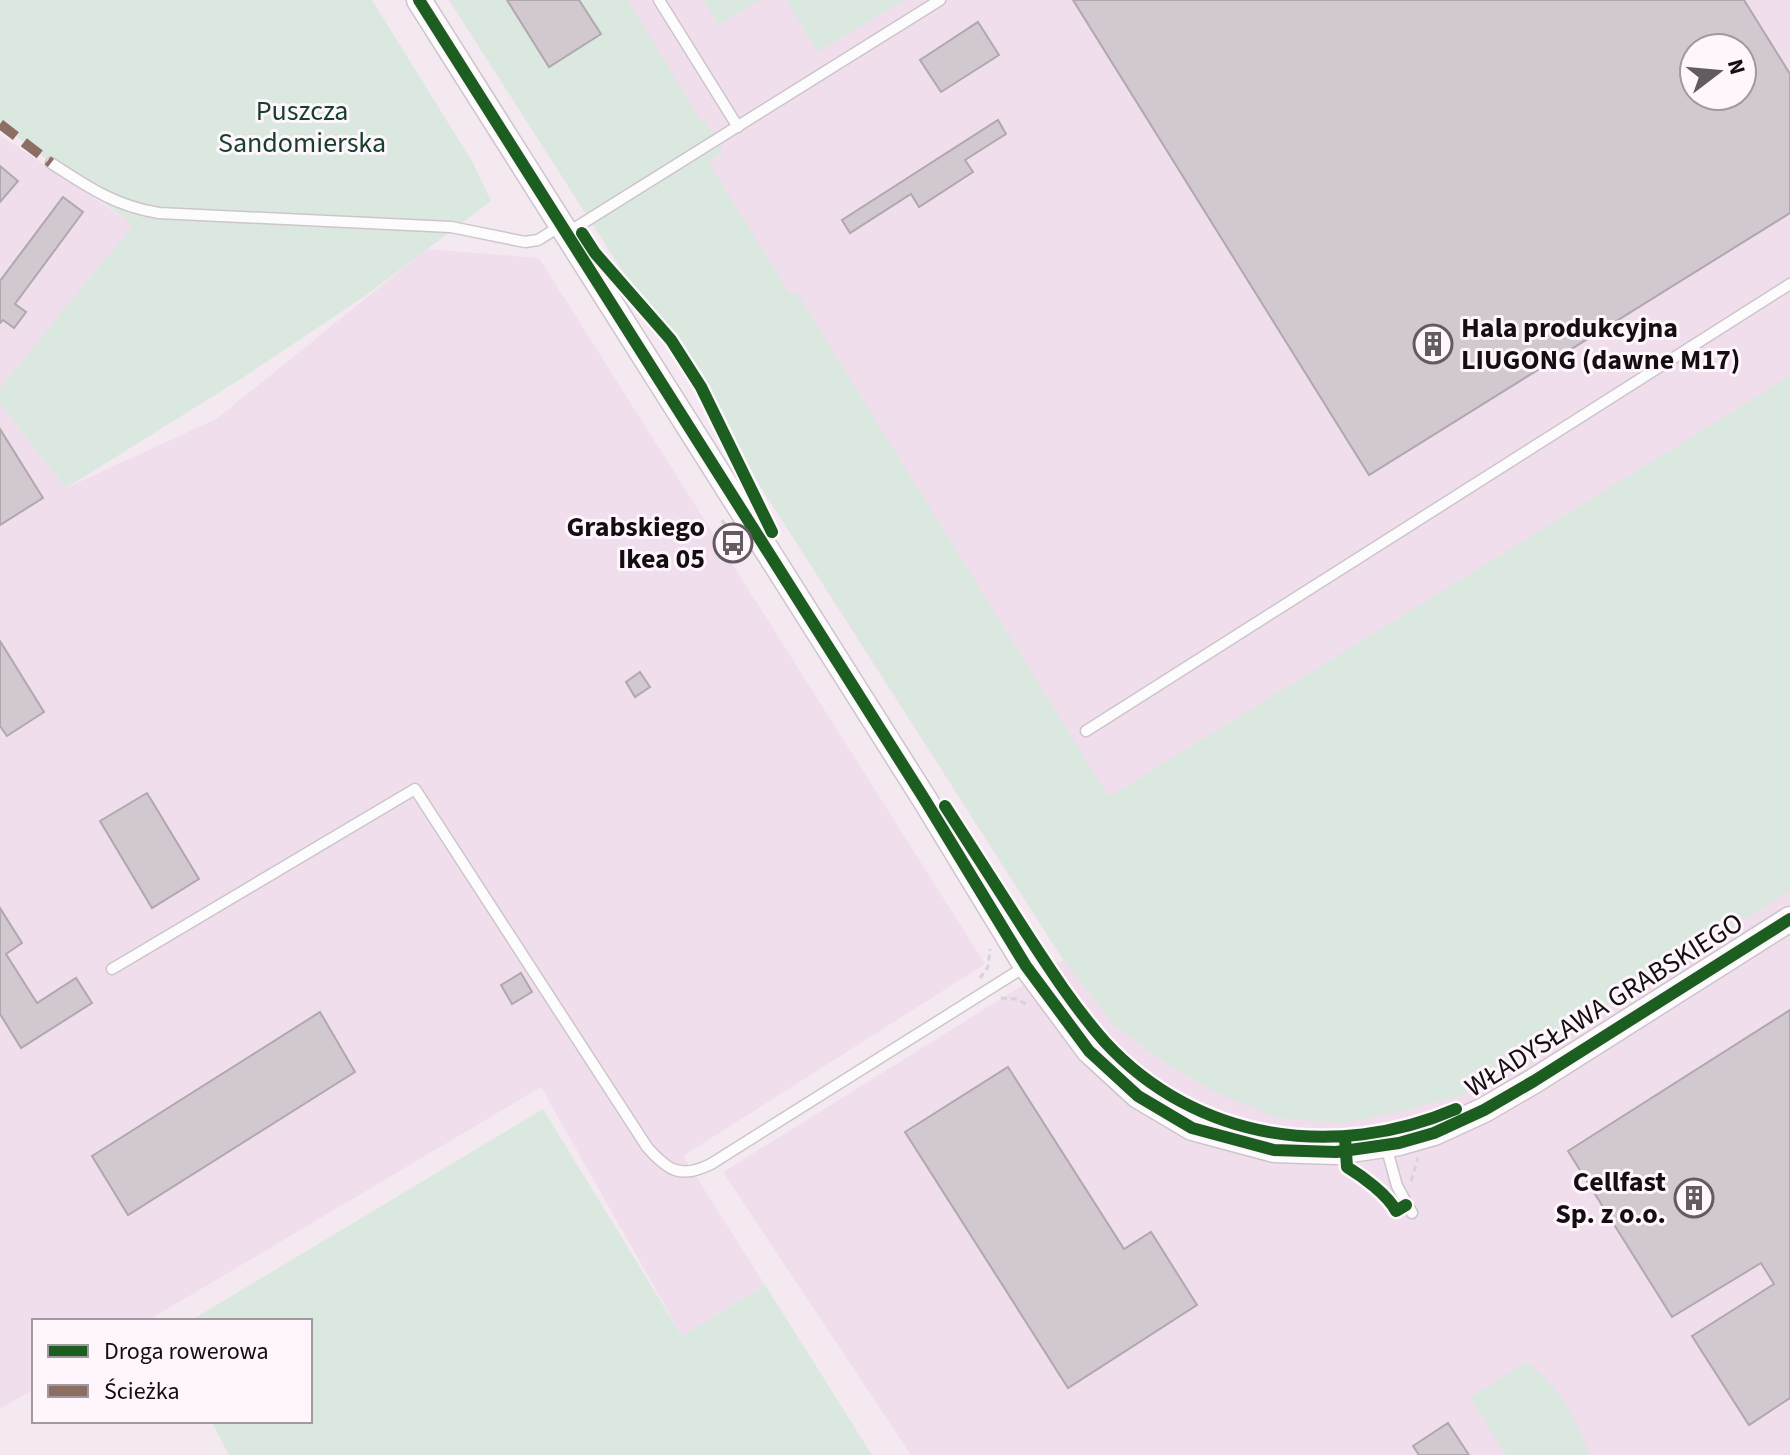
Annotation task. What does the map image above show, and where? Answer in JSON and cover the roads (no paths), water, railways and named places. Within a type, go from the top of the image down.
[{"type":"street","name":"WŁADYSŁAWA GRABSKIEGO","points":[[419,0],[925,800],[1026,966],[1089,1051],[1138,1096],[1192,1128],[1274,1150],[1336,1152],[1386,1146],[1434,1133],[1484,1110],[1534,1081],[1790,919]]},
{"type":"lane","points":[[659,0],[738,127]]},
{"type":"lane","points":[[51,163],[110,200],[159,213],[451,227],[525,242],[538,240],[564,229],[738,127],[940,0]]},
{"type":"lane","points":[[1086,731],[1790,284]]},
{"type":"lane","points":[[112,969],[415,789],[647,1147],[670,1169],[683,1172],[697,1171],[711,1164],[1026,966]]},
{"type":"lane","points":[[1386,1146],[1397,1186],[1412,1213]]},
{"type":"place","name":"Hala produkcyjna LIUGONG (dawne M17)","points":[[1433,344]]},
{"type":"place","name":"Grabskiego Ikea 05","points":[[733,543]]},
{"type":"place","name":"Cellfast Sp. z o.o.","points":[[1694,1198]]},
{"type":"park label","name":"Puszcza Sandomierska","points":[[302,127]]}]
